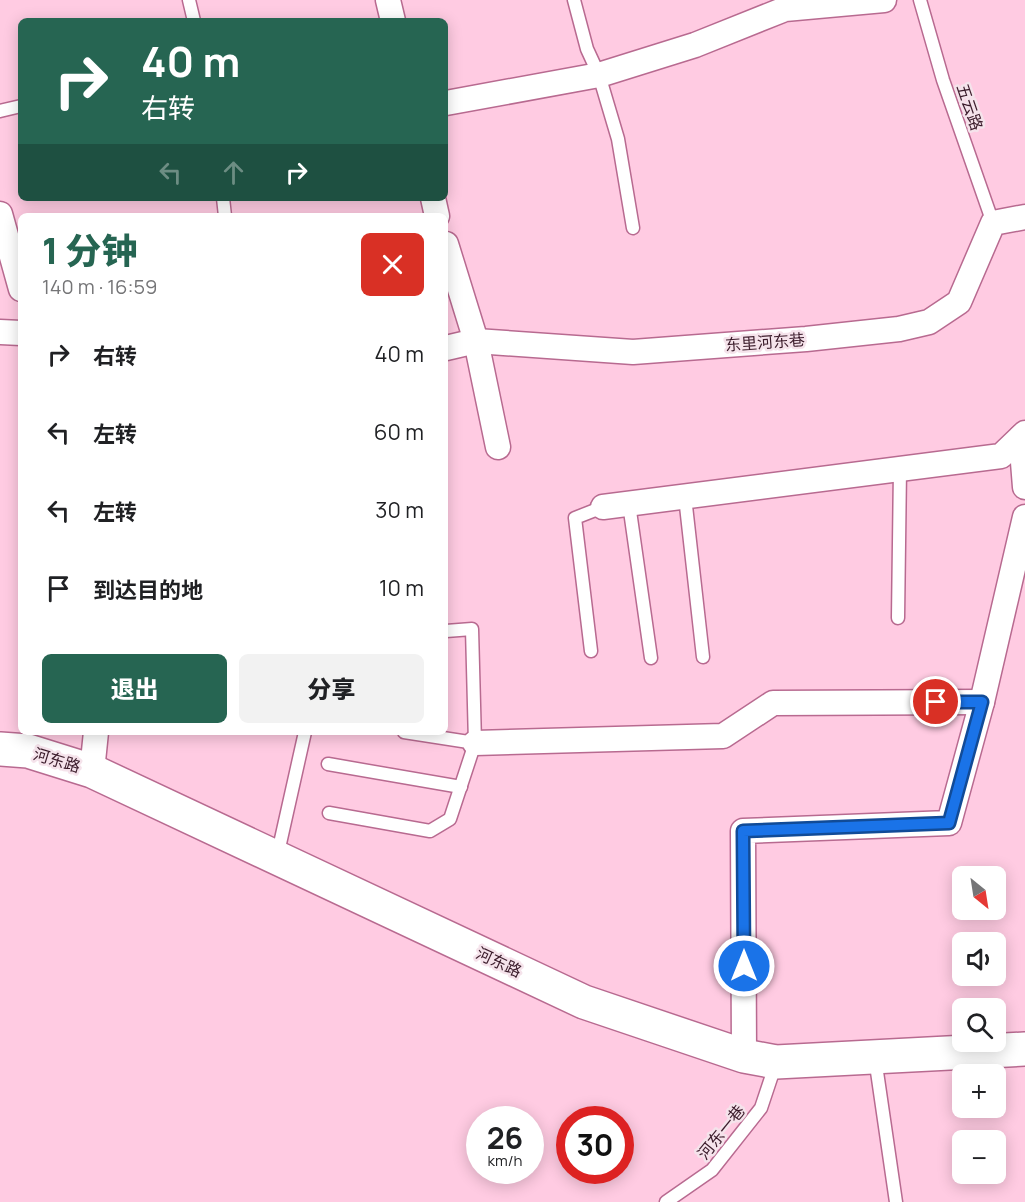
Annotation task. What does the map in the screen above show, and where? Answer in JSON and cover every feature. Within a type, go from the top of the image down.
[{"type":"main road","name":"河东路","points":[[0,748],[28,751],[92,771],[584,1002],[744,1056],[776,1062],[1025,1049]]},
{"type":"street","points":[[448,104],[599,75],[696,45],[784,5],[884,0]]},
{"type":"street","points":[[0,214],[18,278]]},
{"type":"street","points":[[993,223],[1025,217]]},
{"type":"street","name":"东里河东巷","points":[[448,348],[476,341],[633,352],[806,339],[899,329],[929,322],[959,302],[993,223]]},
{"type":"street","points":[[448,250],[476,341],[498,447]]},
{"type":"street","points":[[0,332],[18,333]]},
{"type":"street","points":[[603,507],[1000,456],[1023,435]]},
{"type":"street","points":[[1023,435],[1025,487]]},
{"type":"street","points":[[744,1056],[743,831],[949,823],[982,702],[1025,517]]},
{"type":"street","points":[[475,743],[723,736],[773,703],[982,702]]},
{"type":"street","points":[[92,771],[96,735]]},
{"type":"lane","points":[[189,0],[193,18]]},
{"type":"lane","points":[[574,0],[587,49],[599,75],[618,139],[633,228]]},
{"type":"lane","name":"五云路","points":[[920,0],[943,80],[993,223]]},
{"type":"lane","points":[[0,111],[18,107]]},
{"type":"lane","points":[[898,618],[900,469]]},
{"type":"lane","points":[[685,497],[703,657]]},
{"type":"lane","points":[[629,504],[651,658]]},
{"type":"lane","points":[[591,651],[575,518],[603,507]]},
{"type":"lane","points":[[329,813],[430,831],[450,819],[475,743],[472,629],[448,631]]},
{"type":"lane","points":[[277,858],[304,735]]},
{"type":"lane","points":[[423,735],[475,743]]},
{"type":"lane","points":[[328,764],[460,787]]},
{"type":"lane","points":[[875,1057],[896,1202]]},
{"type":"lane","name":"河东一巷","points":[[666,1202],[712,1170],[761,1108],[776,1062]]},
{"type":"route","points":[[744,966],[743,831],[949,823],[982,702],[936,702]]}]
